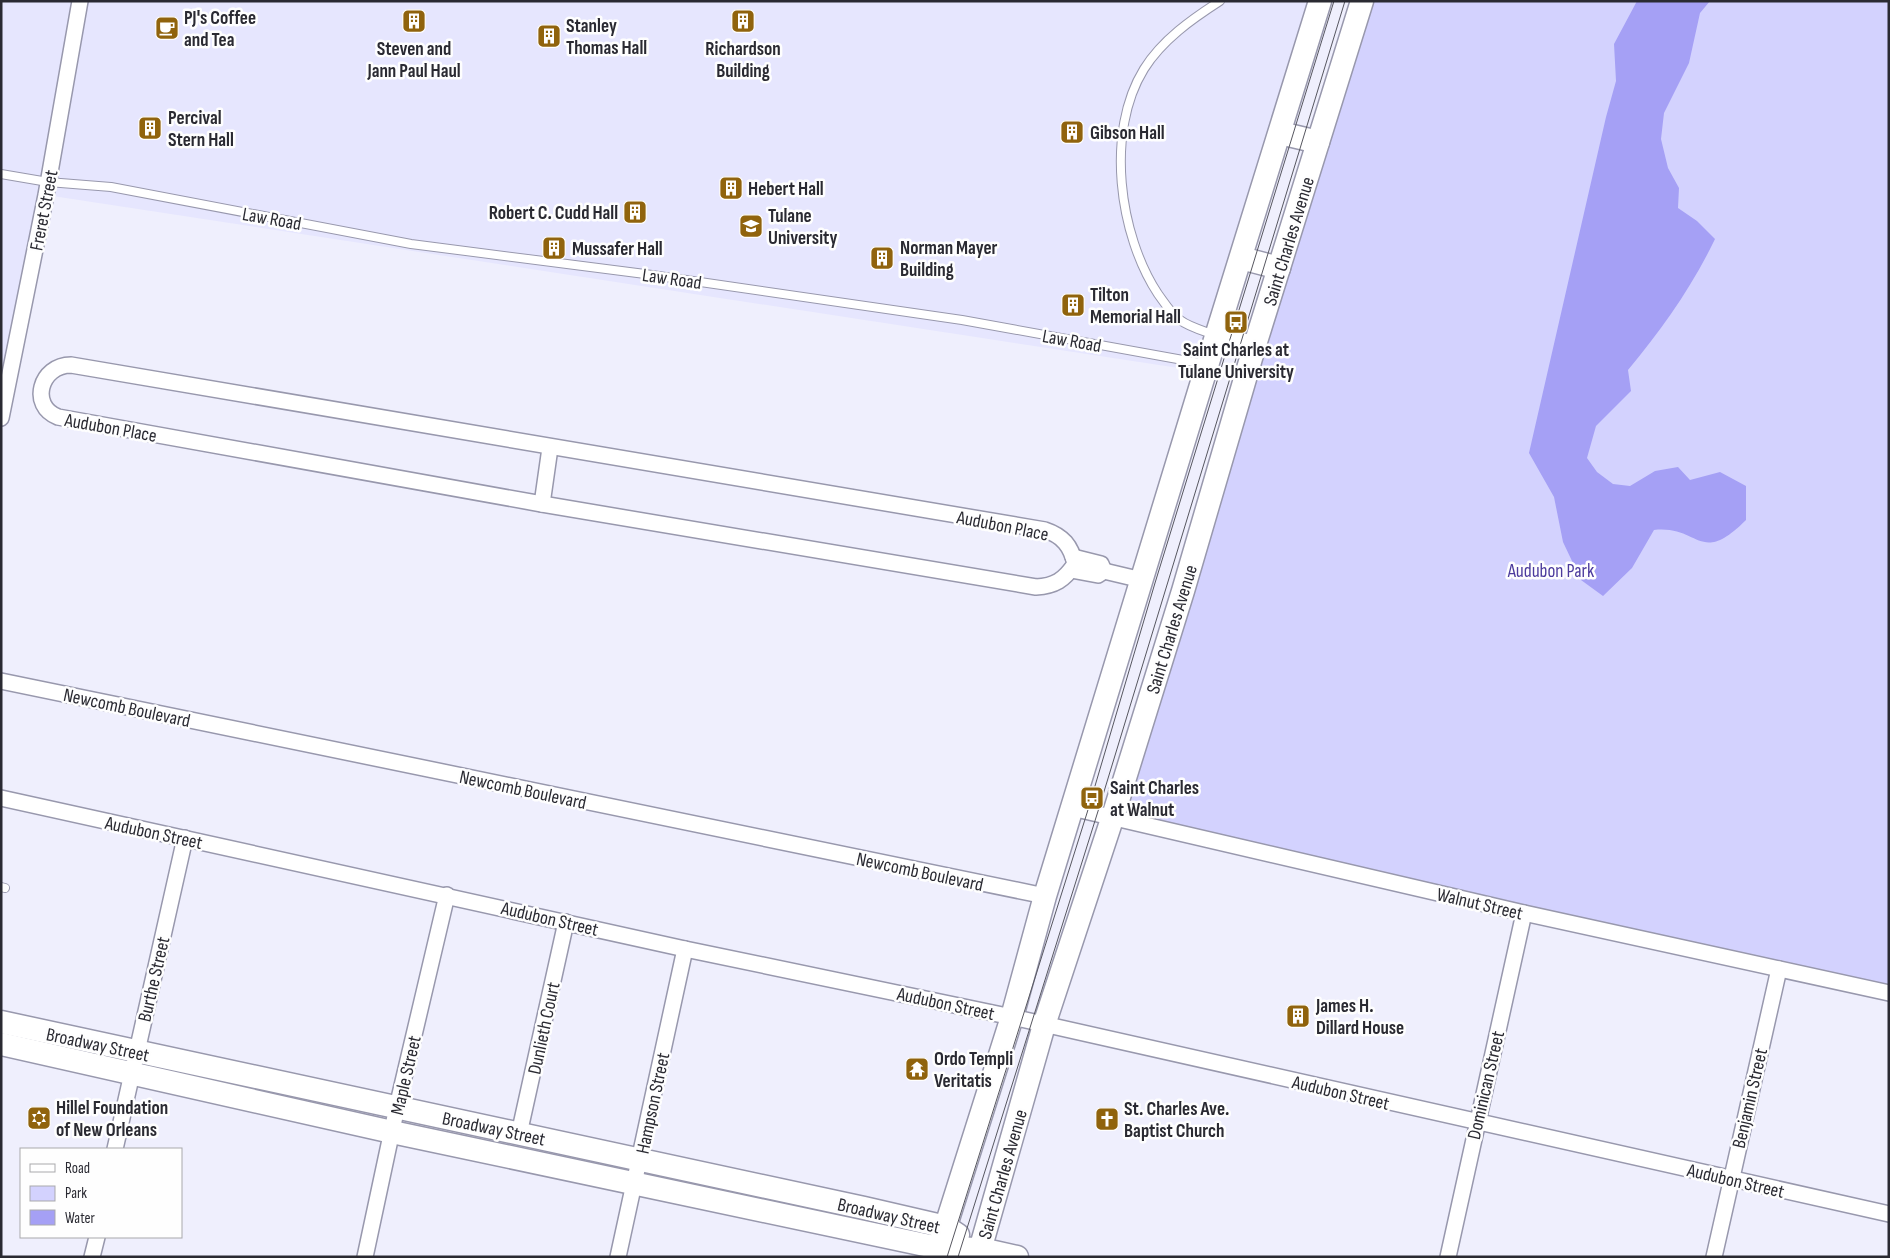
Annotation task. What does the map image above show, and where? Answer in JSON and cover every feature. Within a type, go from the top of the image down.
[{"type":"main road","name":"Saint Charles Avenue","points":[[938,1252],[1012,1017],[1045,896],[1320,1]]},
{"type":"main road","name":"Saint Charles Avenue","points":[[979,1253],[1044,1025],[1112,818],[1180,600],[1254,348],[1362,1]]},
{"type":"main road","points":[[1280,133],[1318,142]]},
{"type":"main road","points":[[1241,258],[1279,268]]},
{"type":"main road","points":[[1217,336],[1254,348]]},
{"type":"main road","name":"Broadway Street","points":[[1,1022],[134,1062],[392,1132],[634,1183],[938,1252],[979,1253],[1017,1257]]},
{"type":"main road","name":"Broadway Street","points":[[1,1044],[134,1062],[397,1107],[946,1227],[979,1253]]},
{"type":"street","name":"Freret Street","points":[[1,418],[4,386],[48,182],[80,1]]},
{"type":"street","name":"Audubon Place","points":[[71,365],[550,448],[1045,530],[1065,540],[1072,563],[1056,584],[1036,587],[542,504],[58,417],[50,413],[44,403],[42,387],[51,371],[59,367],[71,365]]},
{"type":"street","points":[[542,504],[550,448]]},
{"type":"street","points":[[1072,563],[1098,575],[1104,571],[1142,580]]},
{"type":"street","name":"Newcomb Boulevard","points":[[1,681],[1045,896]]},
{"type":"street","name":"Audubon Street","points":[[1,798],[685,949],[1012,1017],[1477,1123],[1889,1214]]},
{"type":"street","name":"Walnut Street","points":[[1072,808],[1524,913],[1889,992]]},
{"type":"street","name":"Burthe Street","points":[[116,1148],[185,838]]},
{"type":"street","name":"Maple Street","points":[[365,1257],[397,1107],[447,895]]},
{"type":"street","name":"Dominican Street","points":[[1448,1257],[1524,913]]},
{"type":"street","name":"Dunlieth Court","points":[[519,1134],[566,922]]},
{"type":"street","name":"Hampson Street","points":[[618,1257],[685,949]]},
{"type":"street","name":"Benjamin Street","points":[[1714,1257],[1778,969]]},
{"type":"street","points":[[92,1257],[97,1238]]},
{"type":"lane","points":[[1217,336],[1180,320],[1151,282],[1131,238],[1121,177],[1125,129],[1131,100],[1144,69],[1170,38],[1198,15],[1220,1]]},
{"type":"lane","name":"Law Road","points":[[1,174],[48,182],[111,188],[164,196],[411,244],[645,274],[962,320],[1207,364]]},
{"type":"shaded area","name":"Tulane University","points":[[1,1],[1320,1],[1205,372],[46,195],[1,418]]},
{"type":"green space","name":"Audubon Park","points":[[1372,1],[1889,1],[1889,990],[1122,817]]},
{"type":"water","points":[[1637,1],[1710,1],[1700,13],[1689,63],[1664,113],[1661,139],[1668,168],[1679,188],[1678,208],[1697,221],[1715,239],[1676,307],[1628,370],[1631,391],[1596,426],[1587,458],[1597,472],[1613,484],[1630,486],[1655,471],[1678,467],[1690,480],[1720,472],[1746,486],[1746,520],[1730,534],[1718,541],[1700,541],[1669,530],[1654,530],[1632,568],[1603,596],[1581,580],[1563,542],[1554,497],[1529,453],[1606,117],[1616,81],[1614,44]]},
{"type":"tram line","points":[[947,1257],[1087,813],[1155,583],[1334,1]]},
{"type":"tram line","points":[[958,1257],[1099,808],[1345,1]]},
{"type":"place","name":"Steven and Jann Paul Haul","points":[[414,21]]},
{"type":"place","name":"Richardson Building","points":[[743,21]]},
{"type":"place","name":"PJ's Coffee and Tea","points":[[167,28]]},
{"type":"place","name":"Stanley Thomas Hall","points":[[549,36]]},
{"type":"place","name":"Percival Stern Hall","points":[[150,128]]},
{"type":"place","name":"Gibson Hall","points":[[1072,132]]},
{"type":"place","name":"Hebert Hall","points":[[731,188]]},
{"type":"place","name":"Robert C. Cudd Hall","points":[[635,212]]},
{"type":"place","name":"Tulane University","points":[[751,226]]},
{"type":"place","name":"Mussafer Hall","points":[[554,248]]},
{"type":"place","name":"Norman Mayer Building","points":[[882,258]]},
{"type":"place","name":"Tilton Memorial Hall","points":[[1073,305]]},
{"type":"place","name":"Saint Charles at Tulane University","points":[[1236,322]]},
{"type":"place","name":"Saint Charles at Walnut","points":[[1092,798]]},
{"type":"place","name":"James H. Dillard House","points":[[1298,1016]]},
{"type":"place","name":"Ordo Templi Veritatis","points":[[917,1069]]},
{"type":"place","name":"Hillel Foundation of New Orleans","points":[[39,1118]]},
{"type":"place","name":"St. Charles Ave. Baptist Church","points":[[1107,1119]]}]
